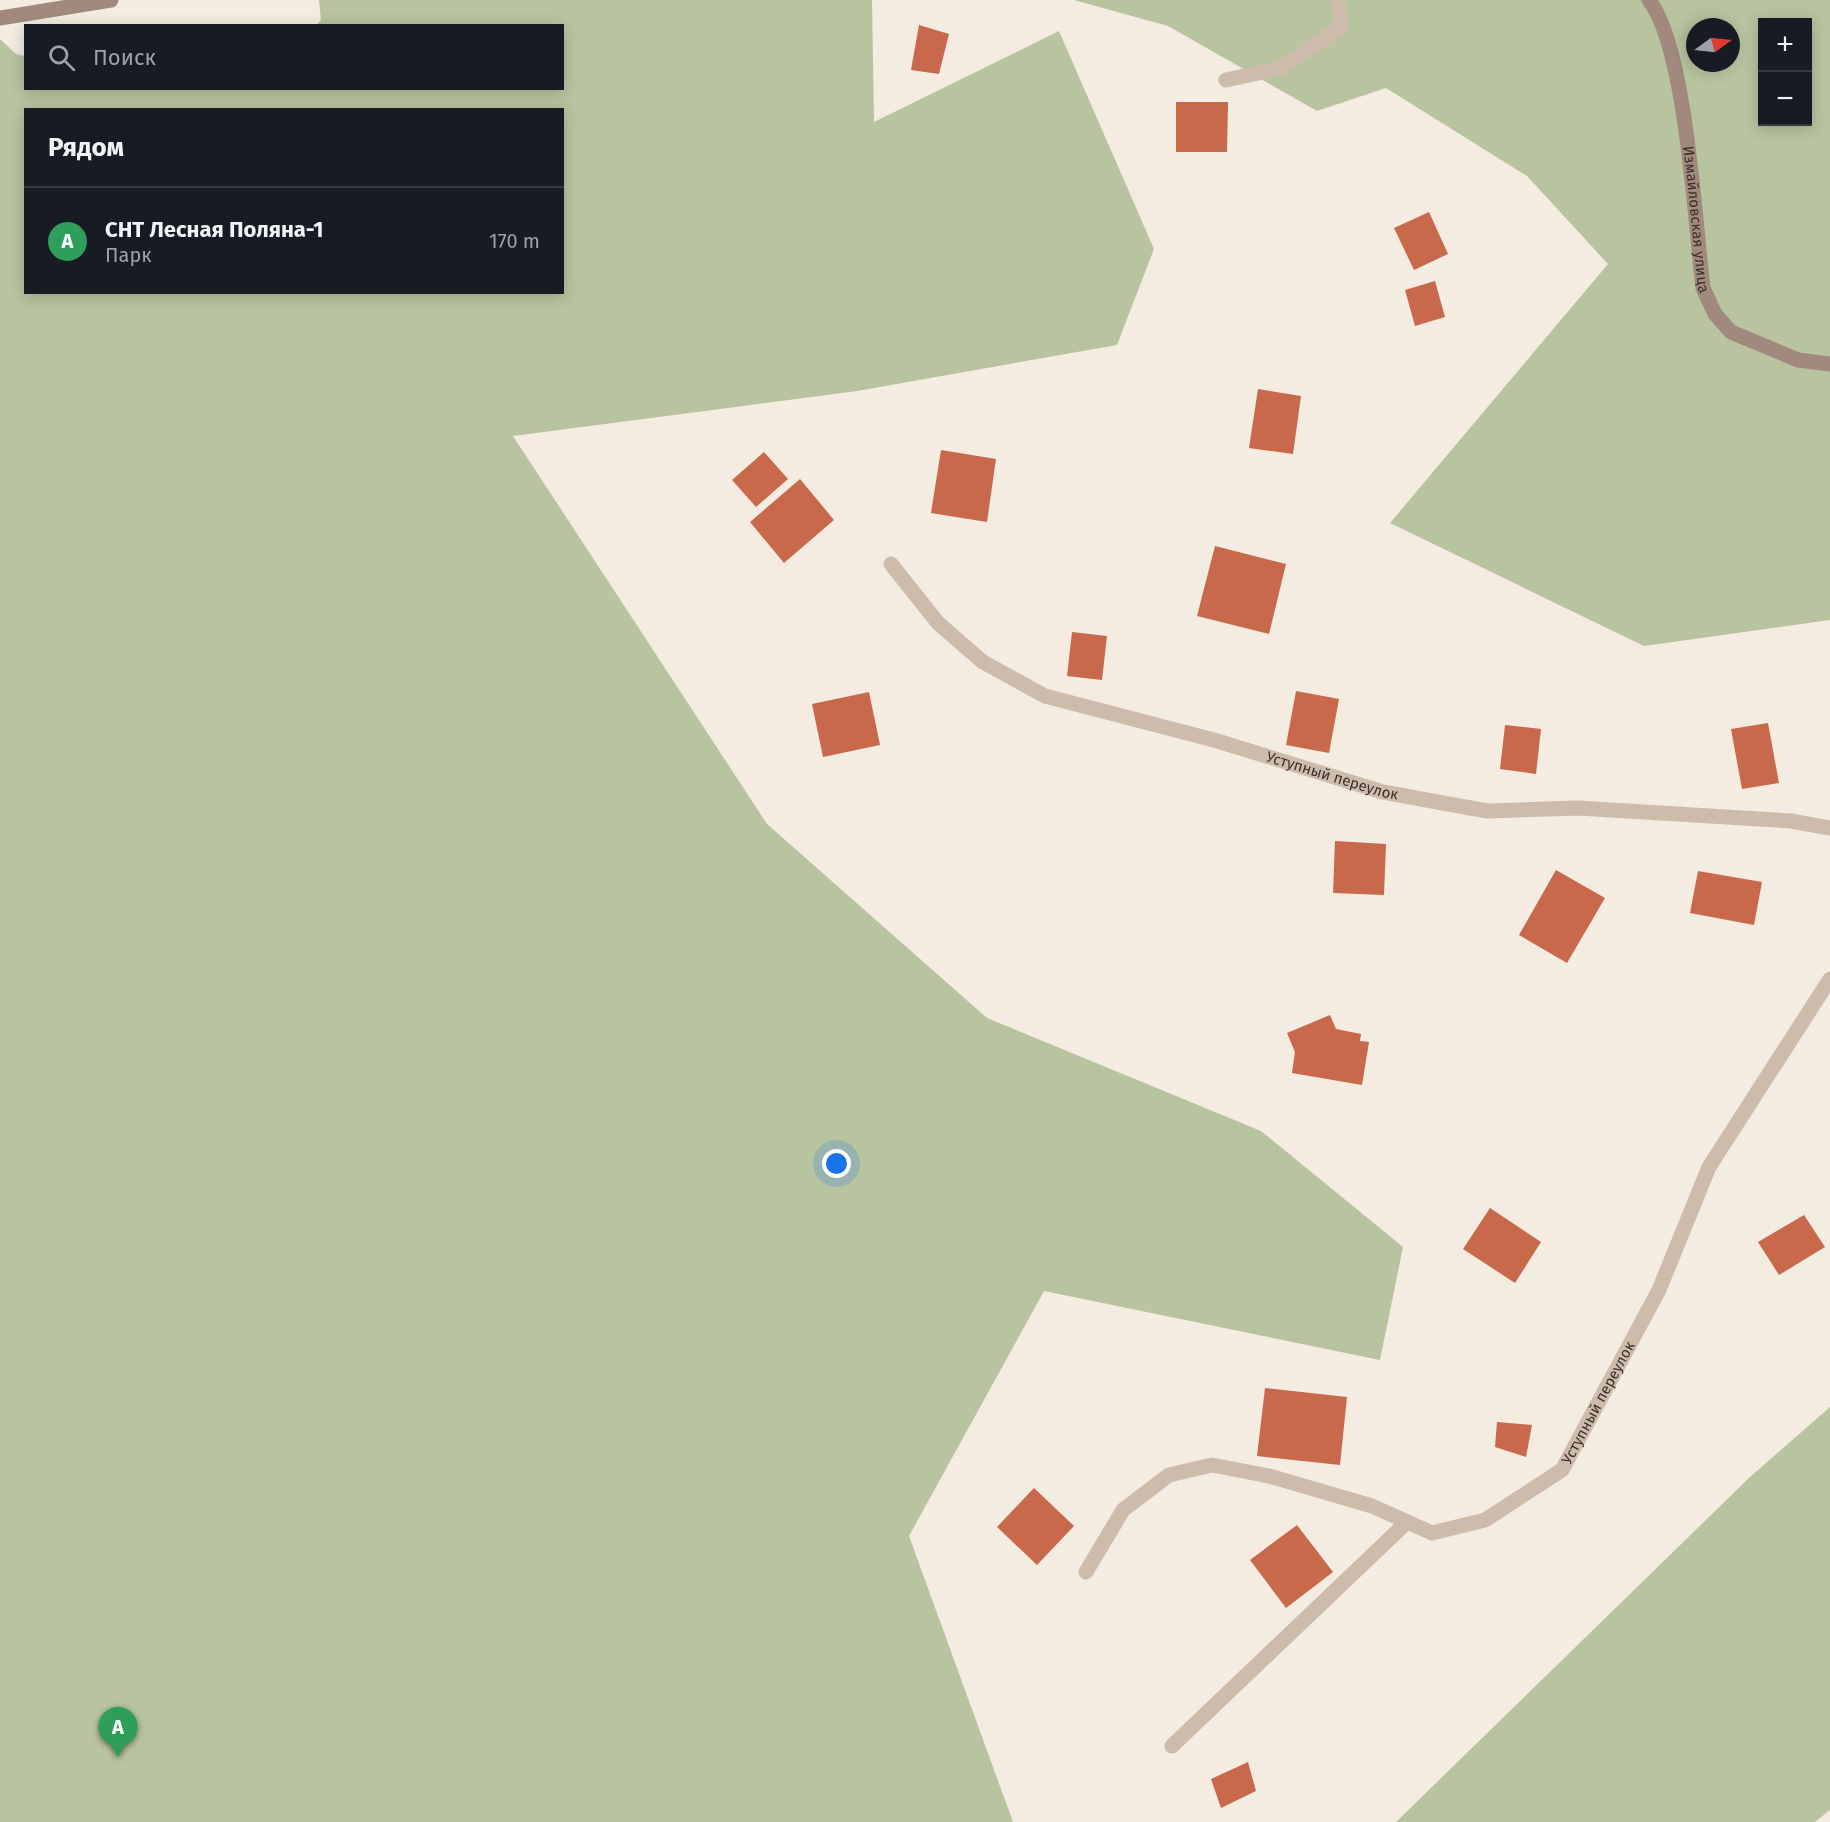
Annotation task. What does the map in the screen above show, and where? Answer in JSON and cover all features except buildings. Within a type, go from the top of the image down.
[{"type":"street","points":[[0,18],[111,0]]},
{"type":"street","points":[[1226,80],[1281,68],[1341,27],[1338,0]]},
{"type":"street","name":"Измайловская улица","points":[[1649,0],[1660,13],[1671,52],[1682,107],[1702,288],[1714,314],[1731,332],[1798,360],[1830,364]]},
{"type":"street","name":"Уступный переулок","points":[[891,564],[938,623],[983,662],[1045,696],[1214,740],[1383,792],[1487,811],[1578,808],[1791,821],[1830,828]]},
{"type":"street","name":"Уступный переулок","points":[[1086,1572],[1124,1510],[1169,1475],[1212,1465],[1269,1476],[1372,1506],[1432,1533],[1485,1520],[1562,1470],[1659,1290],[1708,1167],[1830,979]]},
{"type":"street","points":[[1172,1746],[1407,1522]]},
{"type":"green space","points":[[319,0],[872,0],[874,122],[1059,31],[1154,249],[1117,345],[857,391],[513,436],[767,824],[987,1018],[1261,1131],[1403,1247],[1380,1360],[1044,1291],[909,1536],[1013,1822],[0,1822],[0,39],[16,54],[24,56],[24,90],[564,90],[564,24],[317,24],[321,20]]},
{"type":"green space","points":[[1074,0],[1830,0],[1830,620],[1644,646],[1390,523],[1608,264],[1527,176],[1386,88],[1317,111],[1168,26]]},
{"type":"green space","points":[[1830,1407],[1830,1810],[1815,1822],[1396,1822],[1750,1477]]},
{"type":"place","name":"СНТ Лесная Поляна-1","points":[[118,1757]]}]
